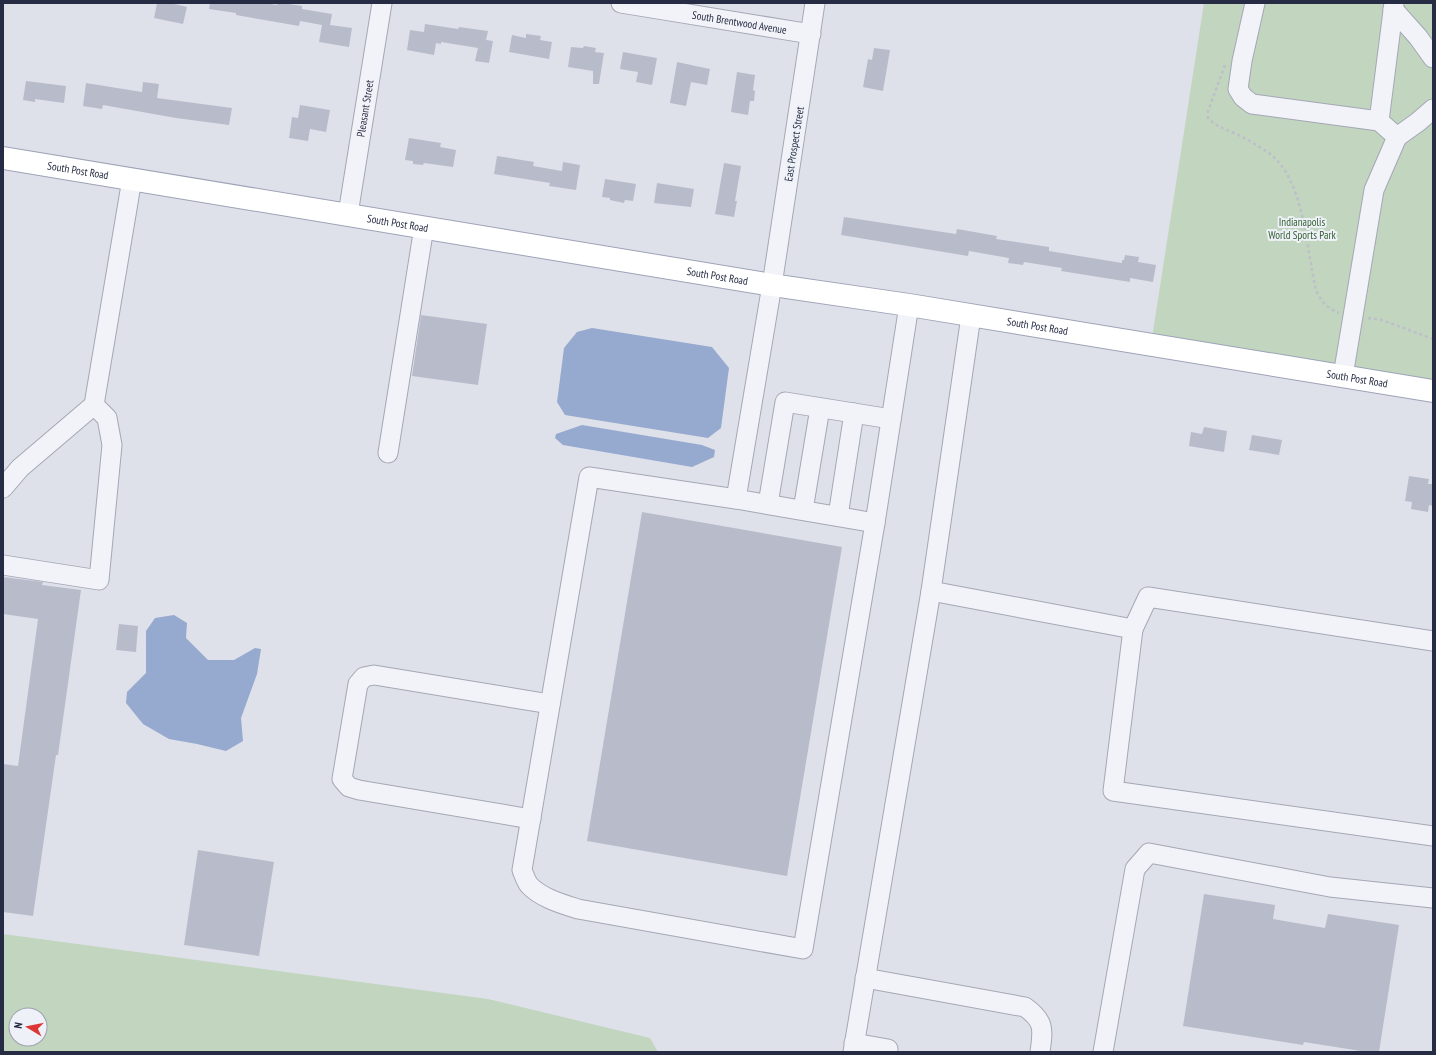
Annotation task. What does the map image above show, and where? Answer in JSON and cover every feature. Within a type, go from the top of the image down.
[{"type":"main road","name":"South Post Road","points":[[3,158],[1433,391]]},
{"type":"street","name":"Pleasant Street","points":[[348,214],[382,3]]},
{"type":"street","name":"South Brentwood Avenue","points":[[621,3],[810,34]]},
{"type":"street","name":"East Prospect Street","points":[[736,499],[772,284],[815,3]]},
{"type":"street","points":[[1255,3],[1242,61],[1238,89],[1243,97],[1252,104],[1379,121],[1397,137]]},
{"type":"street","points":[[1379,121],[1393,6]]},
{"type":"street","points":[[1393,6],[1433,58]]},
{"type":"street","points":[[1343,376],[1374,190],[1397,137],[1418,122],[1433,108]]},
{"type":"street","points":[[3,488],[20,468],[94,405],[132,179]]},
{"type":"street","points":[[388,453],[424,226]]},
{"type":"street","points":[[875,522],[589,477],[522,870],[528,884],[539,893],[555,901],[578,909],[803,949],[875,522],[909,306]]},
{"type":"street","points":[[888,1049],[854,1047],[931,592],[971,316]]},
{"type":"street","points":[[768,504],[785,402],[891,419]]},
{"type":"street","points":[[3,565],[100,580],[112,445],[107,418],[94,405]]},
{"type":"street","points":[[803,510],[820,408]]},
{"type":"street","points":[[838,516],[854,413]]},
{"type":"street","points":[[931,592],[1133,629]]},
{"type":"street","points":[[1433,641],[1148,597],[1133,629],[1113,791],[1433,836]]},
{"type":"street","points":[[531,819],[366,792],[349,787],[342,779],[349,735],[358,684],[364,677],[374,675],[550,704]]},
{"type":"street","points":[[1104,1052],[1135,869],[1149,852],[1330,887],[1433,898]]},
{"type":"street","points":[[865,978],[1025,1007],[1035,1014],[1043,1032],[1040,1052]]},
{"type":"path","points":[[1225,64],[1208,111],[1208,118],[1216,126],[1236,133],[1261,147],[1274,157],[1283,167],[1301,210],[1316,290],[1321,301],[1328,307],[1343,315]]},
{"type":"path","points":[[1364,318],[1382,320],[1433,339]]},
{"type":"green space","name":"Indianapolis World Sports Park","points":[[1204,3],[1433,3],[1433,382],[1152,338]]},
{"type":"green space","points":[[3,934],[488,999],[650,1038],[658,1052],[3,1052]]},
{"type":"water","points":[[592,328],[712,347],[729,368],[721,428],[708,438],[565,415],[557,402],[564,348],[577,332]]},
{"type":"water","points":[[582,425],[702,445],[715,450],[714,457],[692,467],[563,445],[555,438],[556,434]]},
{"type":"water","points":[[174,615],[187,623],[186,638],[208,660],[234,660],[255,648],[261,649],[257,674],[241,718],[243,741],[226,751],[169,739],[143,724],[126,703],[127,692],[146,673],[146,631],[155,618]]},
{"type":"building","points":[[157,3],[170,3],[187,7],[183,24],[154,18]]},
{"type":"building","points":[[210,3],[264,3],[277,5],[277,3],[282,3],[302,6],[302,9],[332,14],[330,25],[352,28],[349,47],[319,42],[322,25],[300,21],[299,26],[236,15],[236,13],[209,9]]},
{"type":"building","points":[[425,24],[458,29],[459,27],[488,31],[486,40],[493,41],[489,63],[475,61],[478,48],[441,42],[441,44],[436,43],[434,55],[407,50],[410,30],[424,32]]},
{"type":"building","points":[[526,34],[541,36],[540,40],[552,42],[549,59],[509,52],[512,35],[526,38]]},
{"type":"building","points":[[584,46],[596,48],[595,52],[604,53],[599,84],[593,84],[593,71],[568,67],[571,47],[583,48]]},
{"type":"building","points":[[874,48],[890,50],[883,91],[863,87],[868,59],[872,60]]},
{"type":"building","points":[[623,52],[657,58],[652,85],[636,82],[638,72],[620,69]]},
{"type":"building","points":[[677,62],[710,69],[707,85],[691,82],[686,106],[670,103]]},
{"type":"building","points":[[737,72],[755,75],[753,90],[755,91],[754,101],[750,101],[748,115],[731,112]]},
{"type":"building","points":[[26,81],[66,86],[64,103],[35,99],[35,102],[23,100]]},
{"type":"building","points":[[143,82],[159,84],[157,98],[232,108],[229,125],[176,118],[103,105],[102,109],[83,106],[86,83],[142,92]]},
{"type":"building","points":[[300,105],[330,110],[326,132],[310,129],[308,141],[289,138],[292,117],[298,118]]},
{"type":"building","points":[[409,138],[441,143],[440,147],[456,150],[453,167],[424,163],[423,165],[413,164],[413,161],[405,160]]},
{"type":"building","points":[[497,156],[534,162],[533,166],[562,171],[563,162],[580,165],[576,190],[549,186],[550,183],[494,174]]},
{"type":"building","points":[[724,163],[741,166],[734,217],[715,214]]},
{"type":"building","points":[[605,179],[636,184],[633,201],[625,200],[624,203],[602,197]]},
{"type":"building","points":[[657,183],[694,189],[691,207],[654,203]]},
{"type":"building","points":[[844,217],[956,234],[957,229],[997,236],[996,239],[1049,247],[1049,251],[1122,263],[1125,255],[1139,257],[1138,262],[1156,265],[1153,282],[1130,278],[1130,282],[1061,271],[1062,268],[1024,262],[1023,265],[1008,263],[1009,258],[969,251],[968,256],[841,235]]},
{"type":"building","points":[[421,315],[487,324],[478,385],[412,376]]},
{"type":"building","points":[[1204,427],[1227,431],[1224,452],[1189,446],[1191,432],[1202,434]]},
{"type":"building","points":[[1252,435],[1282,440],[1279,455],[1249,450]]},
{"type":"building","points":[[1409,476],[1429,479],[1428,484],[1433,484],[1433,506],[1429,505],[1428,512],[1411,509],[1412,502],[1405,501]]},
{"type":"building","points":[[642,512],[842,547],[787,876],[587,841]]},
{"type":"building","points":[[3,577],[43,582],[42,585],[81,590],[58,755],[56,755],[33,916],[3,912],[3,764],[18,766],[38,619],[3,614]]},
{"type":"building","points":[[119,624],[138,626],[136,652],[116,650]]},
{"type":"building","points":[[198,850],[274,862],[259,956],[184,945]]},
{"type":"building","points":[[1204,894],[1275,905],[1273,919],[1325,928],[1328,914],[1399,925],[1379,1052],[1367,1052],[1304,1042],[1303,1045],[1183,1026]]}]
